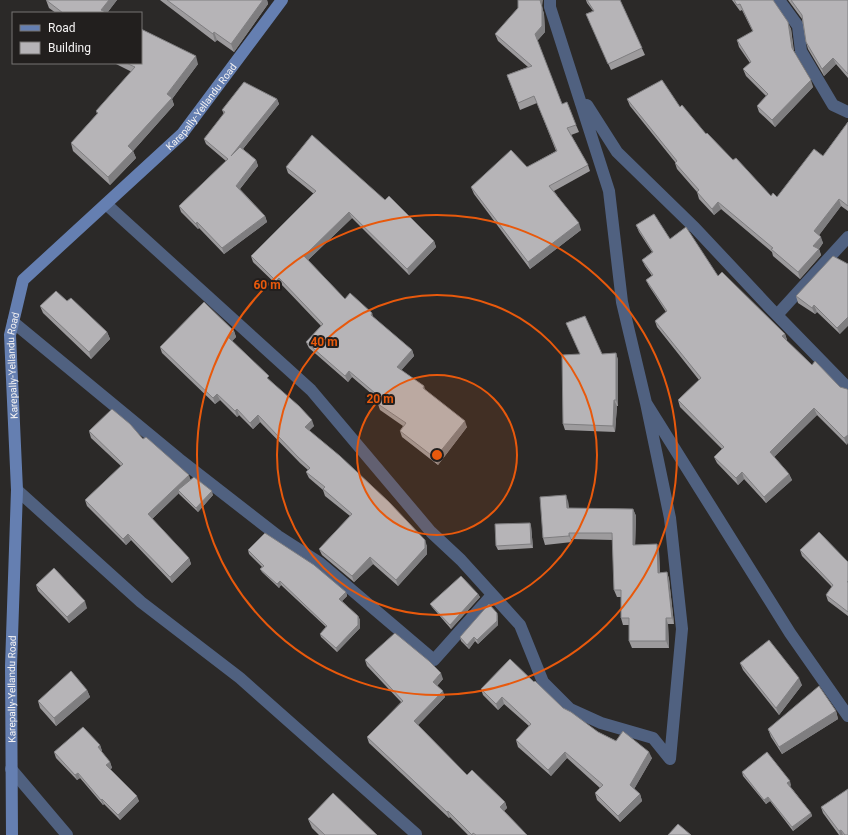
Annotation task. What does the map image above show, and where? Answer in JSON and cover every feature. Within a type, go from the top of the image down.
[{"type":"street","name":"Karepally-Yellandu Road","points":[[12,835],[11,666],[17,490],[10,336],[23,280],[182,134],[282,0]]},
{"type":"street","points":[[106,204],[311,390],[431,532],[461,560],[520,625],[543,682],[570,710],[601,723],[653,738],[670,758],[682,630],[670,518],[646,403],[622,302],[609,191],[578,90],[550,7],[550,0]]},
{"type":"street","points":[[779,0],[798,26],[801,51],[833,105],[848,112]]},
{"type":"street","points":[[578,90],[617,152],[695,228],[848,388]]},
{"type":"street","points":[[777,315],[848,237]]},
{"type":"street","points":[[13,322],[185,464],[278,536],[320,563],[434,660],[492,594]]},
{"type":"street","points":[[646,403],[790,632],[848,716]]},
{"type":"street","points":[[17,490],[141,602],[240,678],[416,834]]},
{"type":"street","points":[[12,769],[67,835]]},
{"type":"building","points":[[46,0],[109,0],[101,10],[106,12],[62,12]]},
{"type":"building","points":[[167,0],[263,0],[231,44],[214,32],[213,34]]},
{"type":"building","points":[[518,0],[540,0],[542,7],[542,26],[535,34],[562,104],[567,102],[576,125],[567,128],[588,165],[549,186],[579,223],[528,262],[471,187],[511,150],[527,167],[557,151],[534,96],[518,103],[507,75],[532,66],[495,34],[518,8]]},
{"type":"building","points":[[587,0],[620,0],[642,48],[608,64],[586,14],[594,11]]},
{"type":"building","points":[[734,0],[773,0],[788,22],[792,48],[811,80],[772,120],[757,106],[768,94],[743,69],[751,62],[737,40],[753,31],[740,4],[737,5]]},
{"type":"building","points":[[791,0],[848,0],[848,74],[833,58],[822,69],[806,42],[802,15]]},
{"type":"building","points":[[142,29],[196,56],[167,94],[172,98],[128,146],[133,151],[108,177],[71,143],[98,113],[96,111],[135,67],[128,64],[142,64]]},
{"type":"building","points":[[662,80],[680,107],[682,105],[706,134],[707,133],[733,160],[736,158],[771,196],[773,193],[777,197],[814,149],[823,156],[848,122],[848,206],[839,199],[814,231],[821,237],[813,246],[819,249],[798,272],[771,249],[773,248],[718,202],[712,209],[697,192],[699,190],[675,163],[677,161],[627,99]]},
{"type":"building","points":[[244,82],[277,99],[231,156],[240,147],[256,160],[236,186],[265,216],[222,248],[179,206],[228,159],[204,139],[225,112],[222,110]]},
{"type":"building","points":[[312,135],[385,200],[389,196],[434,241],[407,269],[349,212],[304,256],[345,299],[350,293],[372,313],[371,315],[412,350],[397,367],[424,386],[423,388],[465,421],[435,458],[400,431],[406,423],[378,404],[382,399],[349,371],[345,376],[306,342],[323,324],[279,278],[276,281],[251,256],[316,191],[286,167]]},
{"type":"building","points":[[654,214],[670,239],[686,227],[718,276],[722,272],[785,334],[782,336],[812,365],[815,361],[840,387],[848,390],[848,435],[844,438],[814,408],[770,452],[789,474],[764,497],[742,472],[736,478],[714,457],[724,447],[678,400],[701,378],[655,321],[667,311],[646,280],[653,275],[642,260],[653,252],[636,225]]},
{"type":"building","points":[[833,256],[848,264],[848,317],[837,328],[814,305],[812,308],[796,296]]},
{"type":"building","points":[[56,291],[67,301],[71,298],[107,332],[89,352],[40,306]]},
{"type":"building","points":[[204,302],[234,331],[228,337],[269,376],[267,378],[299,406],[312,420],[305,427],[340,456],[389,502],[425,540],[425,548],[396,580],[370,557],[352,576],[319,549],[352,514],[323,489],[325,487],[306,472],[310,468],[258,415],[250,423],[237,409],[235,411],[217,394],[213,398],[160,347]]},
{"type":"building","points":[[585,316],[602,354],[616,353],[616,400],[614,400],[613,426],[563,424],[562,355],[580,354],[566,323]]},
{"type":"building","points":[[112,409],[130,424],[143,439],[146,437],[189,475],[148,514],[189,558],[170,577],[128,534],[123,539],[85,500],[123,464],[89,431]]},
{"type":"building","points":[[194,477],[212,491],[196,508],[178,490]]},
{"type":"building","points":[[566,495],[567,508],[633,509],[633,545],[657,544],[658,573],[667,572],[672,618],[666,618],[666,641],[629,641],[629,618],[621,618],[621,590],[614,590],[612,533],[569,533],[569,536],[543,538],[540,497]]},
{"type":"building","points":[[530,523],[531,544],[496,546],[495,524]]},
{"type":"building","points":[[819,532],[848,562],[848,612],[826,595],[833,585],[800,550]]},
{"type":"building","points":[[265,533],[314,565],[346,592],[339,599],[358,616],[358,625],[336,648],[320,634],[327,626],[280,581],[277,584],[260,569],[264,566],[248,550]]},
{"type":"building","points":[[54,568],[85,601],[67,617],[36,585]]},
{"type":"building","points":[[461,576],[478,594],[450,625],[430,604]]},
{"type":"building","points":[[489,604],[497,613],[497,621],[477,640],[474,637],[467,645],[460,637]]},
{"type":"building","points":[[395,633],[441,673],[433,682],[443,691],[414,721],[467,775],[472,770],[505,802],[500,807],[527,835],[476,835],[473,833],[472,835],[367,737],[403,701],[365,660]]},
{"type":"building","points":[[769,640],[799,678],[776,708],[740,663]]},
{"type":"building","points":[[510,659],[563,708],[571,712],[598,732],[616,741],[623,731],[649,752],[630,785],[640,794],[618,816],[595,793],[603,785],[565,752],[548,770],[516,740],[531,724],[502,697],[496,704],[481,689]]},
{"type":"building","points":[[71,671],[87,690],[54,718],[38,701]]},
{"type":"building","points":[[819,686],[836,711],[779,747],[768,729]]},
{"type":"building","points":[[83,727],[100,745],[98,747],[110,762],[106,765],[137,796],[118,815],[102,799],[101,800],[78,773],[75,775],[54,752]]},
{"type":"building","points":[[767,752],[790,781],[787,783],[811,813],[792,827],[768,797],[764,800],[742,772]]},
{"type":"building","points":[[848,789],[848,835],[845,835],[841,830],[839,831],[821,807]]},
{"type":"building","points":[[333,793],[377,835],[325,835],[308,819]]},
{"type":"building","points":[[678,824],[691,835],[668,835]]}]
